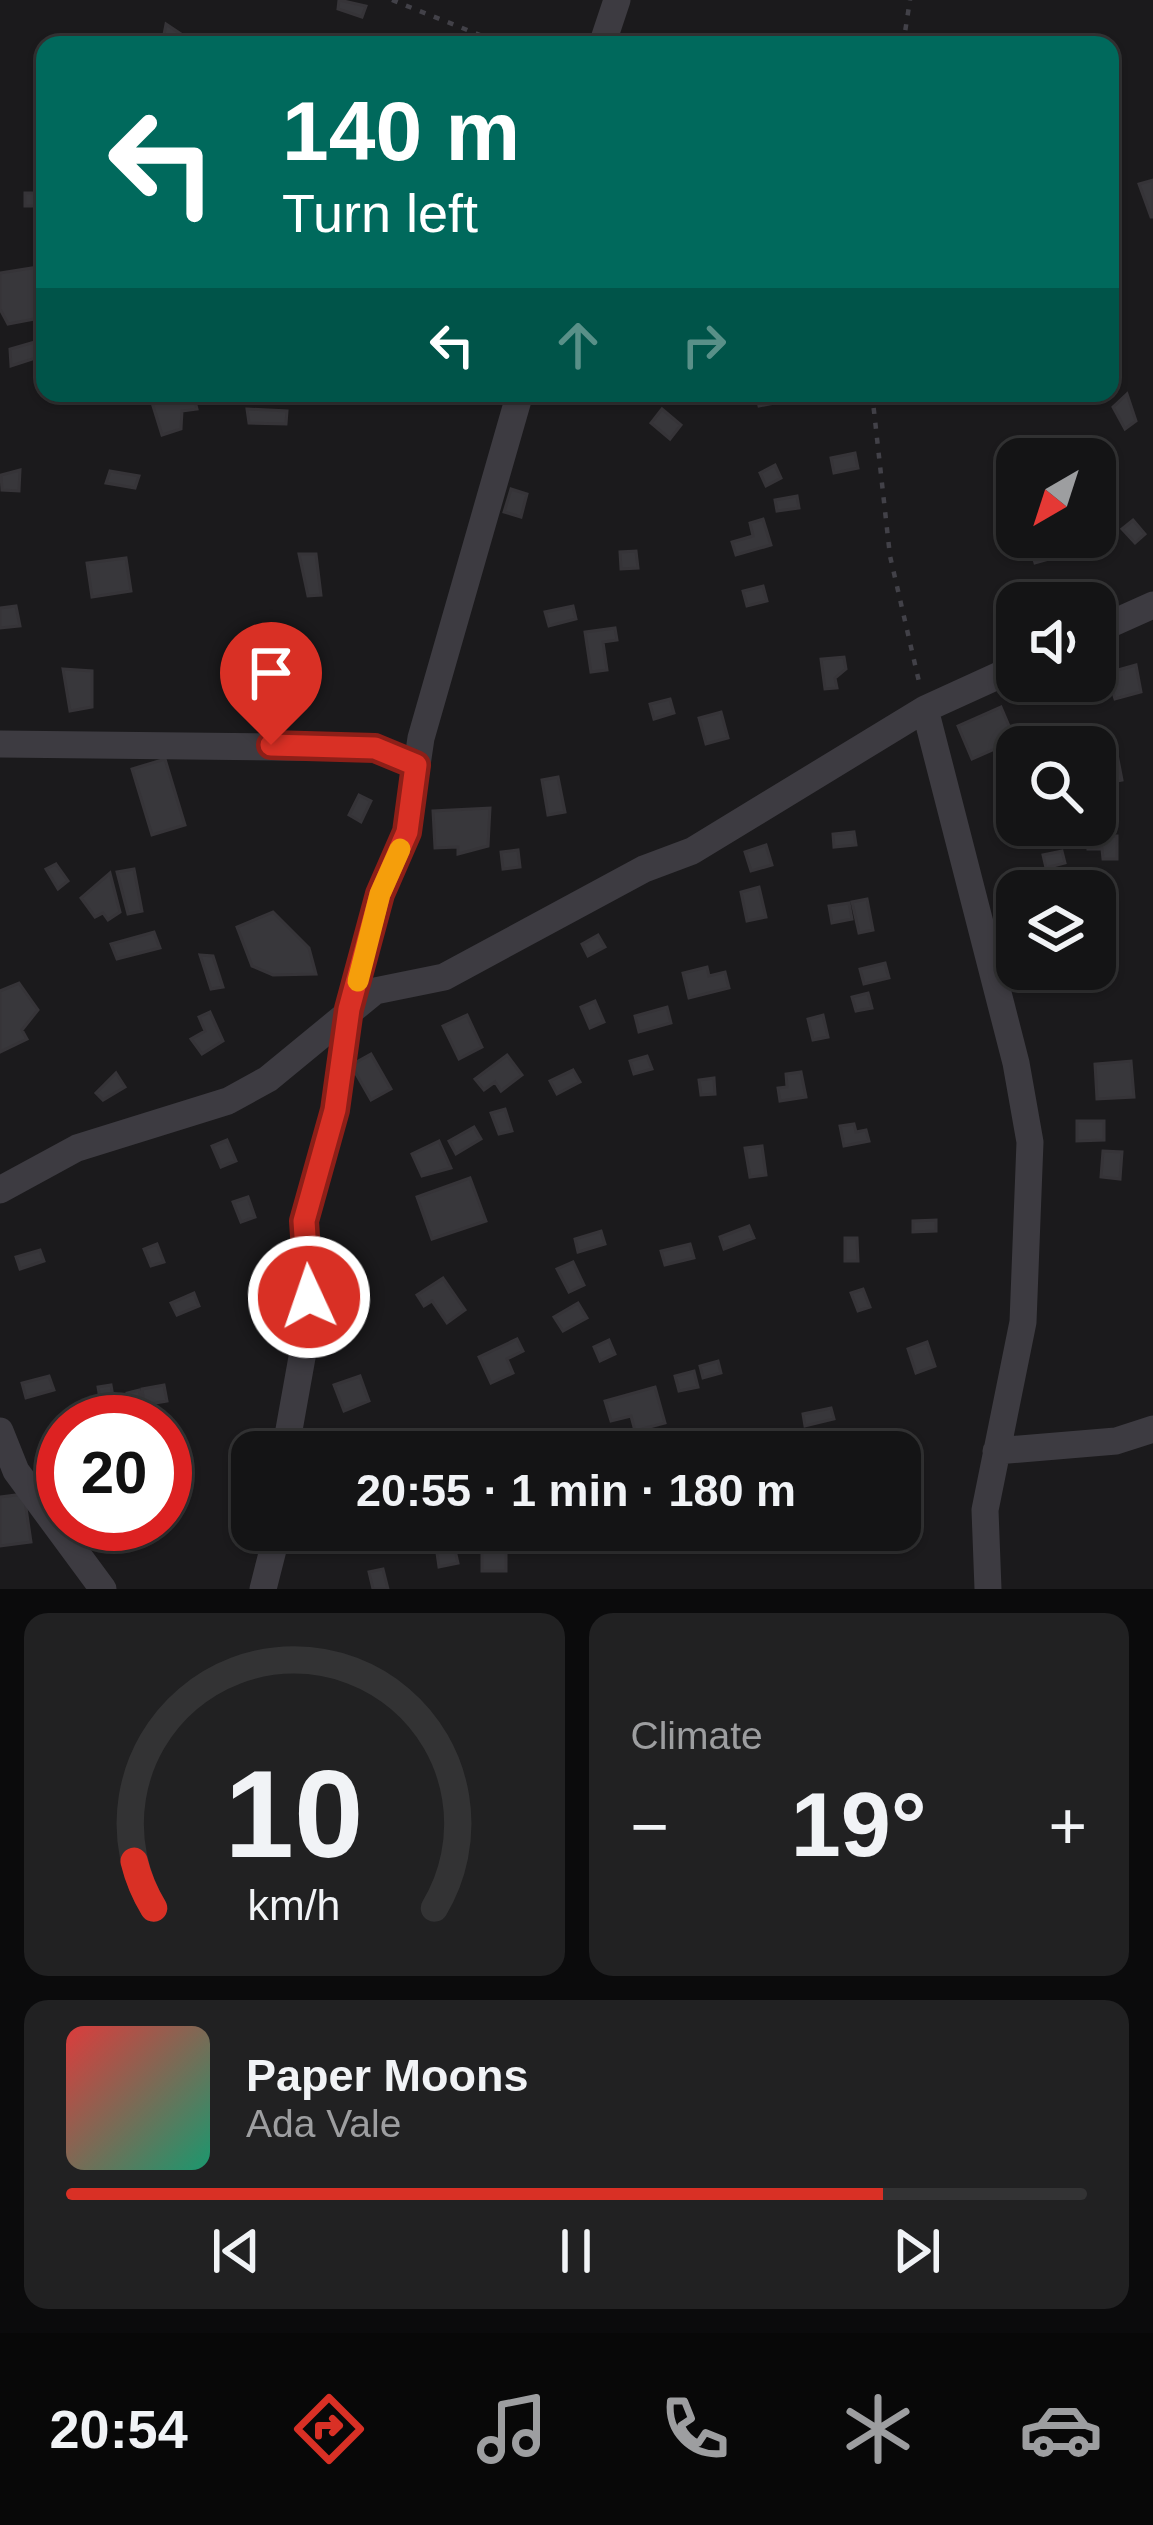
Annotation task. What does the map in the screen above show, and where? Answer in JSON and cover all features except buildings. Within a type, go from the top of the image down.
[{"type":"lane","points":[[605,36],[617,0]]},
{"type":"lane","points":[[289,1431],[308,1324],[310,1270],[304,1221],[335,1110],[349,1009],[380,894],[407,832],[416,765],[517,402]]},
{"type":"lane","points":[[1116,621],[1153,604]]},
{"type":"lane","points":[[0,1190],[77,1148],[228,1101],[268,1079],[375,991],[444,977],[644,868],[692,851],[925,709],[996,677]]},
{"type":"lane","points":[[925,709],[1016,1063],[1030,1142],[1023,1322],[983,1531],[988,1589]]},
{"type":"lane","points":[[0,744],[375,748],[416,765]]},
{"type":"lane","points":[[995,1451],[1116,1441],[1153,1429]]},
{"type":"lane","points":[[0,1431],[16,1471],[103,1589]]},
{"type":"lane","points":[[263,1589],[273,1551]]},
{"type":"path","points":[[392,0],[482,36]]},
{"type":"path","points":[[905,36],[910,0]]},
{"type":"path","points":[[873,402],[890,556],[925,709]]},
{"type":"slow traffic","points":[[358,981],[380,894],[400,849]]},
{"type":"route","points":[[271,745],[375,748],[416,765],[407,832],[380,894],[349,1009],[337,1068],[335,1110],[304,1221],[309,1297]]}]
